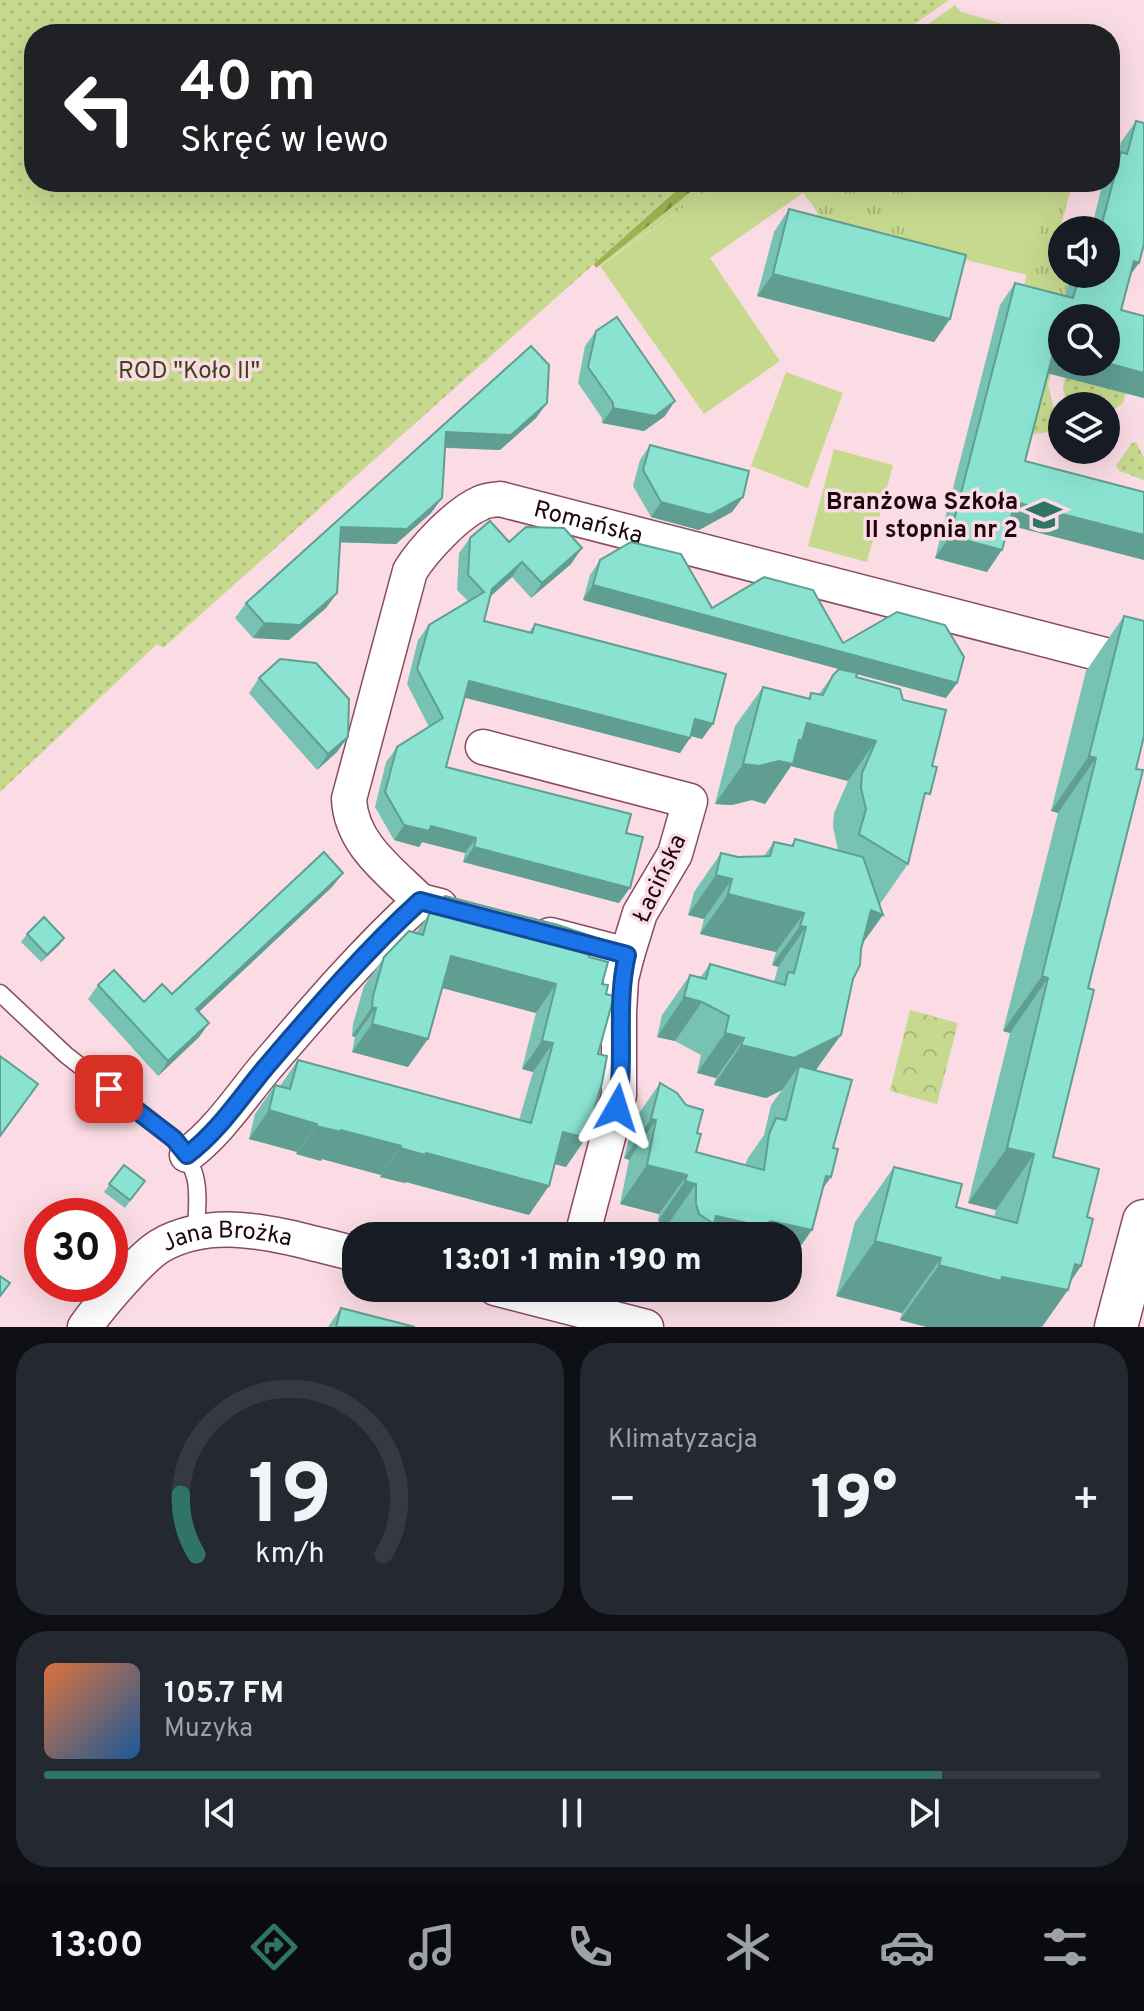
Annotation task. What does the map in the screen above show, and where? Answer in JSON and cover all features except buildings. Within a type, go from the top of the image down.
[{"type":"street","name":"Romańska","points":[[420,901],[361,841],[350,816],[349,799],[410,571],[419,556],[468,510],[483,501],[500,499],[1144,665]]},
{"type":"street","name":"Łacińska","points":[[483,747],[690,801],[675,854],[640,913],[621,979],[619,1095],[586,1222]]},
{"type":"street","points":[[187,1155],[207,1139],[266,1067],[389,929],[420,901],[464,912]]},
{"type":"street","points":[[523,928],[627,955]]},
{"type":"street","points":[[1116,1327],[1144,1221]]},
{"type":"street","name":"Jana Brożka","points":[[85,1327],[102,1304],[157,1248],[196,1231],[221,1228],[293,1239],[342,1251]]},
{"type":"street","points":[[580,1302],[646,1327]]},
{"type":"lane","points":[[0,993],[66,1055],[174,1139],[187,1155],[198,1180],[196,1231]]},
{"type":"green space","name":"ROD \"Koło II\"","points":[[0,0],[949,0],[914,24],[24,24],[24,192],[675,192],[163,648],[157,644],[0,792]]},
{"type":"green space","points":[[955,5],[961,12],[958,24],[928,24]]},
{"type":"green space","points":[[961,12],[1003,24],[958,24]]},
{"type":"green space","points":[[675,192],[691,192],[596,268],[593,263]]},
{"type":"green space","points":[[691,192],[706,192],[596,268]]},
{"type":"green space","points":[[706,192],[827,192],[811,203],[803,193],[710,258],[780,361],[704,414],[600,266]]},
{"type":"green space","points":[[827,192],[914,192],[901,244],[824,224],[811,203]]},
{"type":"green space","points":[[914,192],[1048,192],[1027,275],[901,244]]},
{"type":"green space","points":[[1048,192],[1070,192],[1064,216],[1048,216],[1048,288],[1067,288],[1065,295],[1024,285]]},
{"type":"green space","points":[[1039,371],[1048,373],[1050,376],[1048,432],[1023,432]]},
{"type":"green space","points":[[786,372],[843,393],[808,488],[751,466]]},
{"type":"green space","points":[[1065,377],[1126,393],[1120,405],[1120,392],[1064,392]]},
{"type":"green space","points":[[1136,442],[1144,458],[1144,480],[1120,471],[1116,466],[1132,443]]},
{"type":"green space","points":[[834,449],[893,465],[867,562],[808,546]]},
{"type":"green space","points":[[910,1010],[958,1023],[937,1104],[890,1091]]},
{"type":"place","name":"Branżowa Szkoła II stopnia nr 2","points":[[1044,515]]},
{"type":"route","points":[[109,1089],[174,1139],[187,1155],[207,1139],[266,1067],[389,929],[420,901],[627,955],[621,979],[621,1079],[617,1108]]}]
